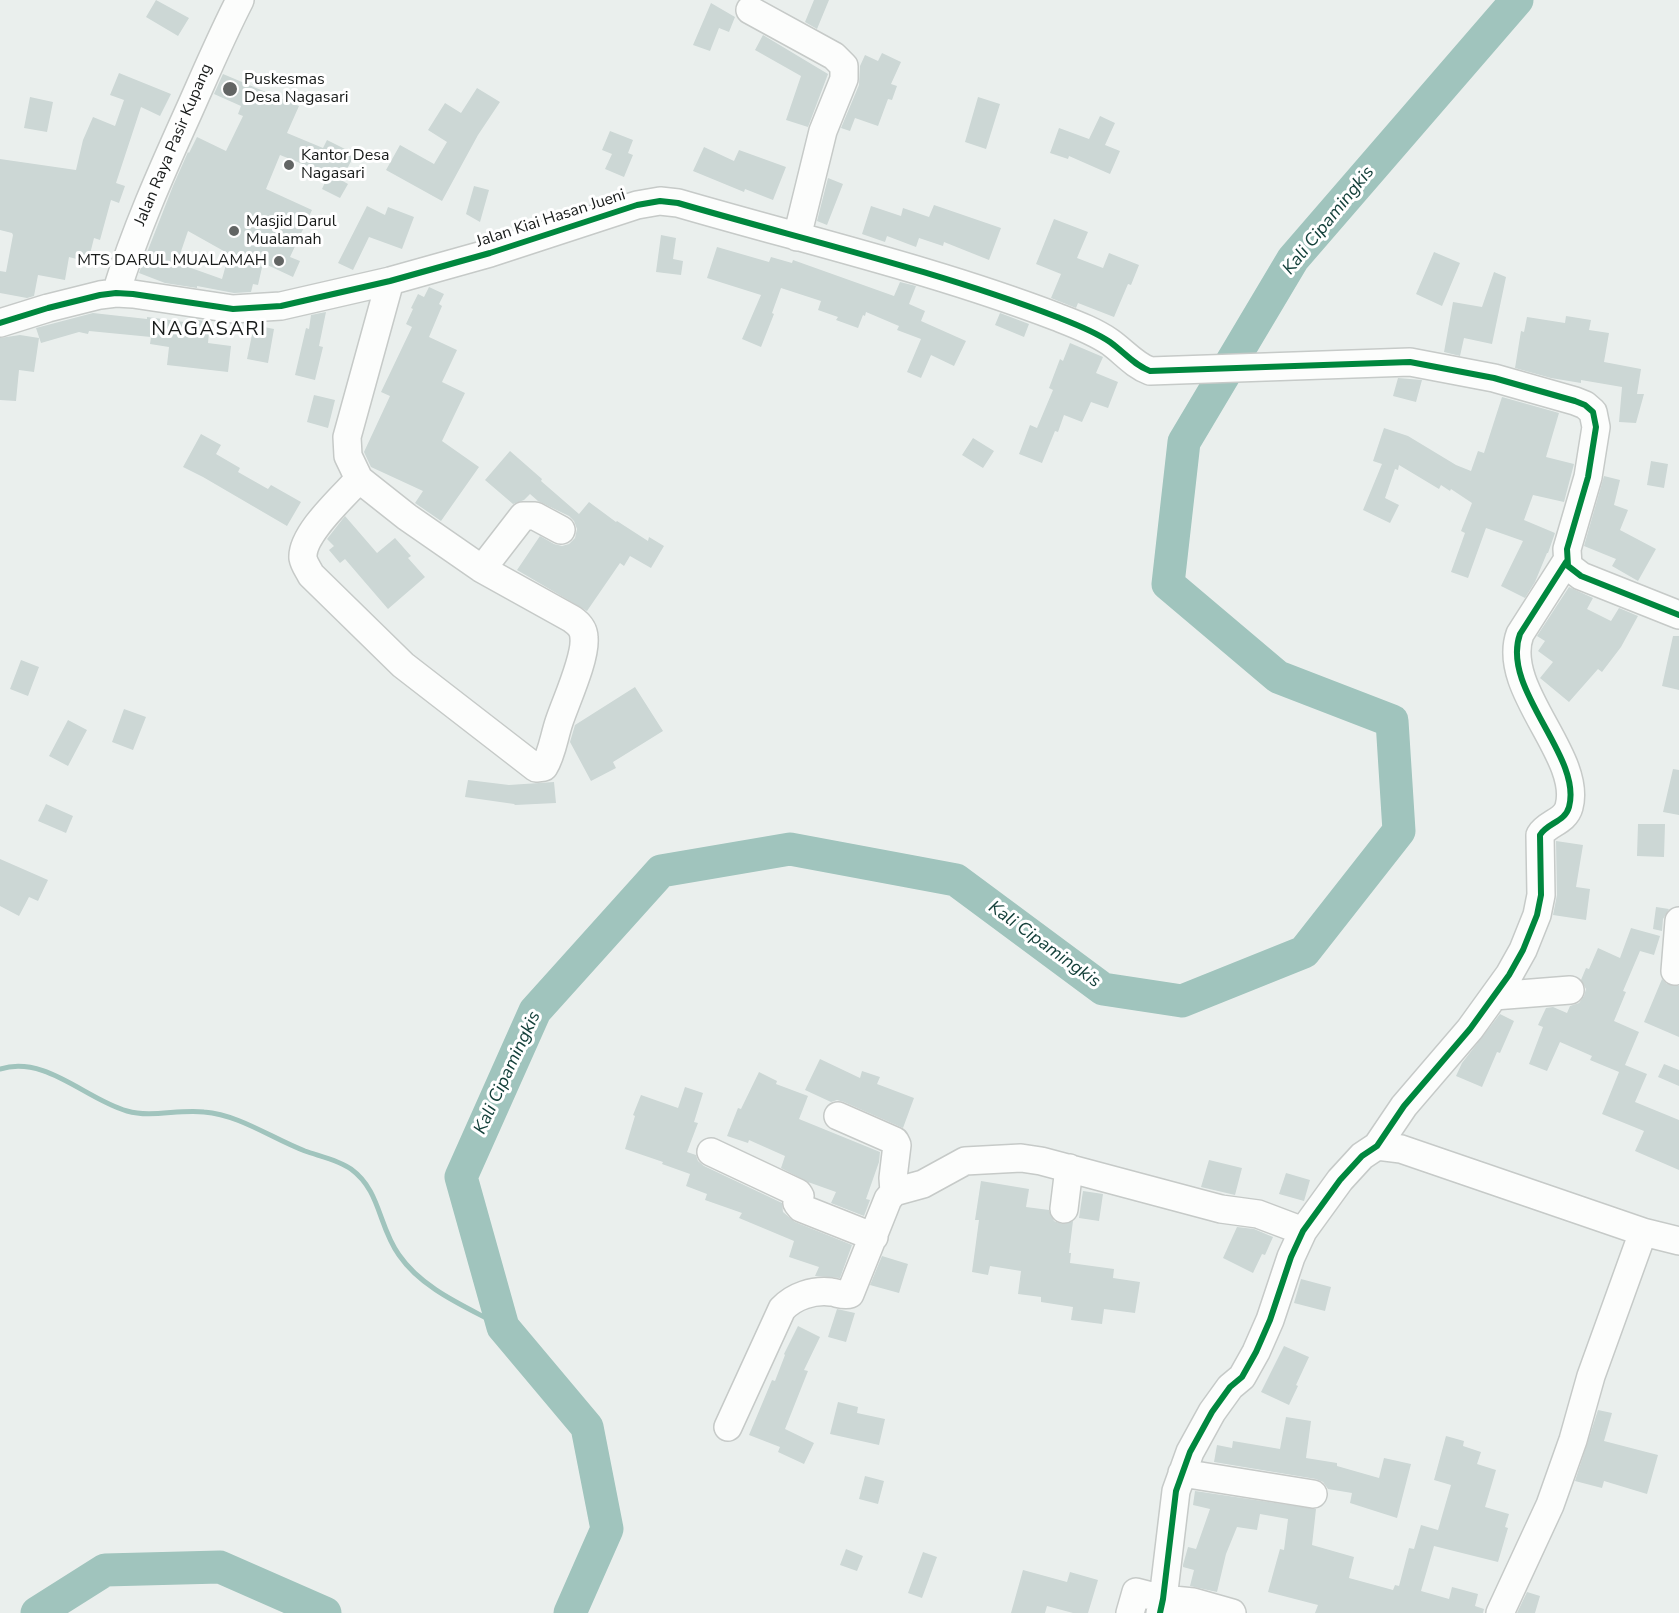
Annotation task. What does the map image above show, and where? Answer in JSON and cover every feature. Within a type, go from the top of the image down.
[{"type":"street","name":"Jalan Raya Pasir Kupang","points":[[116,293],[149,199],[215,48],[240,0]]},
{"type":"street","points":[[750,10],[834,56],[844,66],[843,79],[824,131],[797,237]]},
{"type":"street","name":"Jalan Kiai Hasan Jueni","points":[[0,323],[72,302],[116,293],[217,308],[248,310],[281,306],[390,281],[490,253],[625,208],[660,201],[678,203],[941,277],[1058,317],[1103,337],[1143,368],[1160,372],[1395,362],[1428,364],[1494,378],[1575,401],[1590,409],[1596,420],[1588,477],[1571,535],[1566,562]]},
{"type":"street","points":[[359,479],[326,514],[307,541],[303,558],[311,575],[403,665],[536,768],[541,768],[548,760],[558,723],[575,676],[584,643],[584,633],[581,627],[572,619],[482,569],[424,530],[359,479],[348,456],[346,437],[390,281]]},
{"type":"street","points":[[482,569],[523,516],[535,516],[561,530]]},
{"type":"street","points":[[1161,1606],[1176,1491],[1182,1473],[1190,1452],[1212,1412],[1230,1387],[1242,1377],[1256,1352],[1303,1231],[1355,1163],[1377,1146],[1404,1106],[1470,1029],[1523,950],[1537,915],[1542,878],[1541,833],[1566,814],[1571,788],[1567,771],[1532,702],[1522,676],[1518,652],[1520,634],[1566,562],[1581,576],[1679,615]]},
{"type":"street","points":[[1675,971],[1679,921]]},
{"type":"street","points":[[1494,996],[1570,990]]},
{"type":"street","points":[[728,1427],[782,1309],[794,1299],[811,1293],[832,1292],[847,1296],[852,1293],[885,1206],[894,1192],[893,1178],[897,1145],[895,1141],[838,1116]]},
{"type":"street","points":[[1377,1146],[1401,1149],[1643,1232],[1679,1241]]},
{"type":"street","points":[[711,1152],[798,1193],[800,1196],[797,1203],[801,1208],[874,1237]]},
{"type":"street","points":[[894,1192],[923,1184],[965,1161],[1021,1158],[1069,1168],[1221,1209],[1258,1214],[1303,1231]]},
{"type":"street","points":[[1064,1209],[1069,1168]]},
{"type":"street","points":[[1500,1613],[1550,1505],[1573,1440],[1591,1376],[1643,1232]]},
{"type":"street","points":[[1182,1473],[1313,1494]]},
{"type":"street","points":[[1130,1613],[1136,1592],[1161,1606],[1232,1613]]},
{"type":"building","points":[[156,0],[189,18],[178,36],[146,17]]},
{"type":"building","points":[[814,0],[829,0],[817,29],[805,22]]},
{"type":"building","points":[[711,3],[735,17],[729,32],[719,28],[710,51],[693,45]]},
{"type":"building","points":[[763,35],[828,74],[808,127],[786,120],[801,76],[755,50]]},
{"type":"building","points":[[882,53],[901,62],[891,84],[897,86],[892,100],[888,99],[878,126],[855,118],[850,131],[841,128],[859,85],[860,66],[865,55],[878,61]]},
{"type":"building","points":[[119,73],[171,94],[160,116],[141,107],[116,183],[125,186],[119,203],[111,200],[100,240],[94,238],[88,262],[69,257],[65,280],[38,275],[34,296],[27,298],[0,293],[0,271],[6,272],[13,235],[0,230],[0,159],[76,170],[83,140],[93,117],[115,126],[124,100],[110,95]]},
{"type":"building","points":[[223,74],[299,106],[287,133],[323,148],[327,140],[355,154],[341,180],[348,184],[340,198],[322,189],[327,178],[319,173],[320,171],[280,155],[266,189],[312,210],[290,257],[300,261],[293,277],[263,263],[258,285],[253,284],[251,292],[234,293],[165,283],[139,273],[173,186],[197,137],[226,151],[243,116],[238,114],[241,106],[214,94]],"holes":[[[188,231],[229,254],[222,279],[177,263]]]},
{"type":"building","points":[[477,88],[500,102],[478,135],[442,201],[386,170],[400,145],[434,164],[447,142],[428,130],[445,103],[461,113]]},
{"type":"building","points":[[30,97],[53,102],[47,132],[24,128]]},
{"type":"building","points":[[978,97],[1000,104],[986,149],[965,142]]},
{"type":"building","points":[[1100,116],[1115,123],[1105,145],[1120,151],[1110,174],[1069,156],[1068,159],[1050,153],[1059,128],[1089,139]]},
{"type":"building","points":[[610,131],[633,140],[628,153],[633,155],[624,177],[605,169],[612,154],[602,150]]},
{"type":"building","points":[[704,147],[734,161],[739,150],[786,167],[773,200],[745,189],[744,192],[693,171]]},
{"type":"building","points":[[828,178],[843,184],[827,225],[817,221]]},
{"type":"building","points":[[474,186],[489,190],[480,222],[466,214]]},
{"type":"building","points":[[934,205],[1001,228],[989,260],[944,242],[943,246],[919,238],[916,247],[887,236],[885,242],[862,234],[871,206],[901,216],[903,208],[929,217]]},
{"type":"building","points":[[367,206],[385,215],[388,207],[414,217],[402,249],[369,237],[353,270],[338,263]]},
{"type":"building","points":[[1054,219],[1088,232],[1077,258],[1103,268],[1109,253],[1139,265],[1114,317],[1078,303],[1076,308],[1051,298],[1061,274],[1036,264]]},
{"type":"building","points":[[661,235],[676,238],[673,259],[683,261],[681,275],[656,272]]},
{"type":"building","points":[[717,247],[769,262],[771,257],[792,263],[793,260],[894,296],[900,282],[916,286],[909,304],[925,311],[921,321],[966,341],[954,366],[931,355],[921,378],[907,372],[921,339],[897,330],[899,326],[866,312],[858,328],[836,320],[838,317],[818,310],[821,301],[781,288],[761,347],[742,339],[761,295],[707,278]]},
{"type":"building","points":[[1434,252],[1460,263],[1442,306],[1416,294]]},
{"type":"building","points":[[1494,272],[1506,277],[1492,344],[1464,338],[1460,356],[1444,352],[1453,302],[1482,307]]},
{"type":"building","points":[[429,287],[444,294],[439,304],[442,306],[429,337],[457,350],[442,382],[465,393],[442,441],[479,467],[441,521],[415,503],[423,491],[371,467],[364,452],[390,396],[381,392],[412,327],[406,324],[413,309],[411,308],[418,294],[424,297]]},
{"type":"building","points":[[326,312],[319,346],[323,347],[315,380],[295,375],[311,315]]},
{"type":"building","points":[[93,313],[192,323],[193,319],[210,322],[208,343],[231,346],[228,372],[167,365],[169,347],[150,344],[151,337],[89,331],[88,334],[79,332],[41,343],[36,328]]},
{"type":"building","points":[[1000,313],[1029,324],[1024,337],[995,325]]},
{"type":"building","points":[[1566,316],[1591,320],[1589,330],[1609,333],[1604,362],[1641,369],[1637,394],[1644,394],[1636,423],[1619,422],[1622,387],[1551,378],[1515,368],[1521,331],[1524,332],[1527,317],[1565,323]]},
{"type":"building","points":[[254,325],[274,329],[268,363],[247,359]]},
{"type":"building","points":[[20,335],[39,338],[34,372],[19,370],[16,401],[0,400],[0,338]]},
{"type":"building","points":[[1070,343],[1103,357],[1096,373],[1118,382],[1108,408],[1091,402],[1082,422],[1064,415],[1042,463],[1019,454],[1030,425],[1037,428],[1053,390],[1049,388],[1060,359],[1063,361]]},
{"type":"building","points":[[1398,378],[1422,380],[1416,402],[1393,396]]},
{"type":"building","points":[[314,395],[335,400],[328,428],[307,422]]},
{"type":"building","points":[[1502,397],[1559,413],[1546,457],[1574,464],[1564,502],[1533,495],[1524,520],[1555,533],[1535,582],[1525,598],[1501,586],[1523,541],[1486,528],[1468,578],[1451,572],[1465,533],[1461,531],[1472,503],[1451,489],[1450,491],[1441,485],[1439,489],[1399,465],[1398,470],[1395,469],[1385,498],[1399,505],[1390,523],[1363,510],[1382,464],[1373,461],[1384,428],[1408,436],[1456,465],[1471,471],[1478,451],[1484,453]]},
{"type":"building","points":[[201,434],[221,445],[216,454],[240,468],[238,472],[268,489],[271,485],[301,502],[287,526],[183,467]]},
{"type":"building","points":[[973,438],[994,451],[983,468],[962,455]]},
{"type":"building","points":[[510,451],[579,514],[589,502],[648,541],[649,537],[664,546],[651,568],[630,556],[624,566],[620,563],[587,611],[517,570],[540,536],[562,546],[569,544],[575,538],[577,529],[569,516],[538,501],[530,494],[524,500],[513,504],[485,480]]},
{"type":"building","points":[[1651,461],[1668,464],[1664,488],[1647,485]]},
{"type":"building","points":[[1604,476],[1620,480],[1614,505],[1628,510],[1620,530],[1656,549],[1638,581],[1612,566],[1616,559],[1584,546]]},
{"type":"building","points":[[345,516],[377,553],[395,538],[411,556],[408,558],[425,577],[388,609],[345,559],[340,563],[329,550],[334,546],[327,539]]},
{"type":"building","points":[[1569,587],[1593,598],[1587,609],[1611,621],[1619,608],[1638,616],[1621,647],[1602,672],[1598,669],[1569,702],[1540,678],[1553,662],[1538,651],[1545,641],[1537,636]]},
{"type":"building","points":[[1673,636],[1679,636],[1679,690],[1662,686]]},
{"type":"building","points":[[21,660],[39,667],[28,696],[10,689]]},
{"type":"building","points":[[635,687],[663,731],[613,762],[616,768],[591,781],[570,742],[575,725]]},
{"type":"building","points":[[124,709],[146,717],[133,750],[112,742]]},
{"type":"building","points":[[68,720],[87,730],[68,766],[49,756]]},
{"type":"building","points":[[1673,769],[1679,770],[1679,815],[1663,812]]},
{"type":"building","points":[[468,780],[509,785],[554,782],[556,803],[515,805],[465,797]]},
{"type":"building","points":[[46,804],[73,816],[66,833],[38,821]]},
{"type":"building","points":[[1638,824],[1665,824],[1664,857],[1637,856]]},
{"type":"building","points":[[1556,841],[1583,845],[1576,887],[1590,889],[1586,920],[1553,915],[1557,895]]},
{"type":"building","points":[[0,859],[48,880],[38,901],[29,897],[19,916],[0,906]]},
{"type":"building","points":[[1656,907],[1669,909],[1663,919],[1662,931],[1653,929]]},
{"type":"building","points":[[1631,928],[1660,936],[1654,955],[1640,951],[1623,991],[1626,992],[1614,1021],[1639,1032],[1625,1065],[1647,1074],[1635,1102],[1679,1120],[1679,1170],[1635,1151],[1644,1131],[1602,1114],[1619,1072],[1590,1060],[1592,1056],[1560,1042],[1547,1071],[1529,1064],[1543,1027],[1538,1025],[1546,1008],[1553,1007],[1567,1013],[1570,1006],[1579,1003],[1586,989],[1581,980],[1586,968],[1589,969],[1598,948],[1620,958]]},
{"type":"building","points":[[1662,979],[1667,984],[1679,986],[1679,1037],[1644,1022]]},
{"type":"building","points":[[1500,1014],[1514,1021],[1482,1087],[1456,1076],[1462,1063]]},
{"type":"building","points":[[820,1059],[860,1078],[862,1071],[880,1077],[877,1084],[914,1098],[903,1128],[844,1102],[837,1100],[831,1102],[805,1090]]},
{"type":"building","points":[[1664,1064],[1679,1070],[1679,1086],[1658,1077]]},
{"type":"building","points":[[759,1072],[777,1081],[776,1084],[808,1096],[799,1119],[880,1152],[879,1162],[866,1199],[870,1200],[864,1216],[831,1203],[836,1192],[808,1182],[781,1168],[785,1156],[749,1140],[748,1143],[727,1136],[738,1108],[741,1109]]},
{"type":"building","points":[[685,1087],[703,1093],[694,1122],[698,1123],[687,1152],[696,1155],[698,1161],[704,1166],[782,1203],[783,1212],[795,1222],[852,1245],[840,1278],[815,1276],[819,1267],[789,1257],[794,1241],[739,1218],[742,1213],[705,1200],[707,1194],[686,1186],[690,1174],[625,1149],[635,1116],[633,1115],[641,1095],[678,1108]]},
{"type":"building","points":[[1209,1160],[1242,1168],[1235,1195],[1201,1187]]},
{"type":"building","points":[[1286,1173],[1310,1180],[1304,1201],[1279,1194]]},
{"type":"building","points":[[981,1181],[1029,1189],[1026,1207],[1049,1210],[1054,1221],[1062,1224],[1073,1221],[1070,1263],[1114,1269],[1113,1278],[1140,1282],[1135,1313],[1104,1309],[1102,1324],[1071,1320],[1073,1307],[1041,1302],[1041,1297],[1018,1294],[1021,1271],[990,1266],[988,1275],[972,1272],[979,1220],[975,1220]]},
{"type":"building","points":[[1083,1191],[1103,1194],[1099,1221],[1079,1218]]},
{"type":"building","points":[[1237,1227],[1254,1229],[1273,1237],[1253,1273],[1223,1258]]},
{"type":"building","points":[[882,1256],[908,1264],[899,1293],[870,1285]]},
{"type":"building","points":[[1301,1279],[1331,1287],[1325,1311],[1294,1303]]},
{"type":"building","points":[[837,1309],[855,1313],[846,1342],[828,1337]]},
{"type":"building","points":[[798,1326],[820,1337],[804,1370],[808,1371],[785,1429],[814,1443],[804,1464],[778,1452],[780,1447],[749,1435]]},
{"type":"building","points":[[1284,1346],[1309,1357],[1289,1405],[1261,1392]]},
{"type":"building","points":[[838,1402],[858,1407],[857,1413],[885,1419],[879,1445],[830,1434]]},
{"type":"building","points":[[1598,1410],[1612,1413],[1604,1441],[1658,1455],[1647,1494],[1604,1481],[1602,1488],[1575,1481]]},
{"type":"building","points":[[1286,1417],[1311,1421],[1306,1458],[1337,1463],[1337,1466],[1379,1478],[1384,1458],[1411,1464],[1397,1518],[1350,1503],[1352,1493],[1328,1489],[1323,1482],[1316,1479],[1214,1462],[1217,1445],[1232,1448],[1233,1441],[1280,1449]]},
{"type":"building","points":[[1446,1436],[1464,1441],[1463,1446],[1481,1452],[1477,1464],[1496,1470],[1485,1507],[1509,1514],[1505,1527],[1508,1528],[1498,1562],[1434,1546],[1421,1591],[1449,1599],[1452,1587],[1478,1594],[1475,1606],[1484,1609],[1483,1613],[1315,1613],[1318,1605],[1268,1592],[1280,1549],[1284,1550],[1288,1519],[1260,1514],[1257,1530],[1237,1527],[1226,1554],[1217,1592],[1190,1586],[1194,1570],[1183,1567],[1183,1565],[1188,1547],[1196,1549],[1210,1509],[1193,1505],[1195,1491],[1316,1509],[1312,1545],[1354,1557],[1349,1578],[1393,1590],[1395,1585],[1399,1586],[1409,1548],[1414,1549],[1421,1525],[1438,1530],[1451,1485],[1434,1480]]},
{"type":"building","points":[[865,1476],[884,1481],[878,1504],[859,1499]]},
{"type":"building","points":[[846,1549],[863,1556],[857,1571],[840,1565]]},
{"type":"building","points":[[923,1552],[937,1557],[922,1598],[908,1593]]},
{"type":"building","points":[[1023,1570],[1067,1582],[1070,1572],[1098,1580],[1088,1613],[1073,1613],[1047,1606],[1045,1613],[1011,1613]]},
{"type":"building","points":[[1527,1592],[1540,1596],[1535,1613],[1517,1613]]},
{"type":"waterway","name":"Kali Cipamingkis","points":[[570,1613],[607,1529],[587,1427],[503,1327],[461,1177],[535,1011],[661,871],[790,849],[956,880],[1103,989],[1182,1001],[1304,952],[1399,831],[1392,721],[1278,677],[1168,584],[1184,442],[1293,259],[1517,0]]},
{"type":"waterway","points":[[0,1069],[17,1066],[49,1073],[111,1105],[136,1113],[194,1111],[217,1114],[346,1166],[361,1178],[368,1188],[392,1244],[409,1267],[446,1297],[503,1327]]},
{"type":"waterway","name":"Kali Cipamingkis","points":[[37,1613],[105,1570],[220,1567],[325,1613]]},
{"type":"cycle path","points":[[0,323],[48,308],[116,293],[233,309],[281,306],[390,281],[490,253],[637,205],[660,201],[678,203],[917,270],[1011,300],[1091,331],[1150,371],[1410,362],[1494,378],[1585,405],[1593,412],[1596,427],[1588,477],[1567,549],[1568,566],[1581,576],[1679,615]]},
{"type":"cycle path","points":[[1160,1613],[1176,1491],[1190,1452],[1212,1412],[1230,1387],[1242,1377],[1256,1352],[1303,1231],[1340,1180],[1362,1156],[1377,1146],[1404,1106],[1470,1029],[1509,975],[1523,950],[1537,915],[1541,895],[1540,835],[1567,812],[1570,787],[1564,766],[1521,677],[1517,655],[1520,634],[1566,562]]},
{"type":"place","name":"Puskesmas Desa Nagasari","points":[[230,89]]},
{"type":"place","name":"Kantor Desa Nagasari","points":[[289,165]]},
{"type":"place","name":"Masjid Darul Mualamah","points":[[234,231]]},
{"type":"place","name":"MTS DARUL MUALAMAH","points":[[279,261]]},
{"type":"district","name":"NAGASARI","points":[[209,330]]}]
